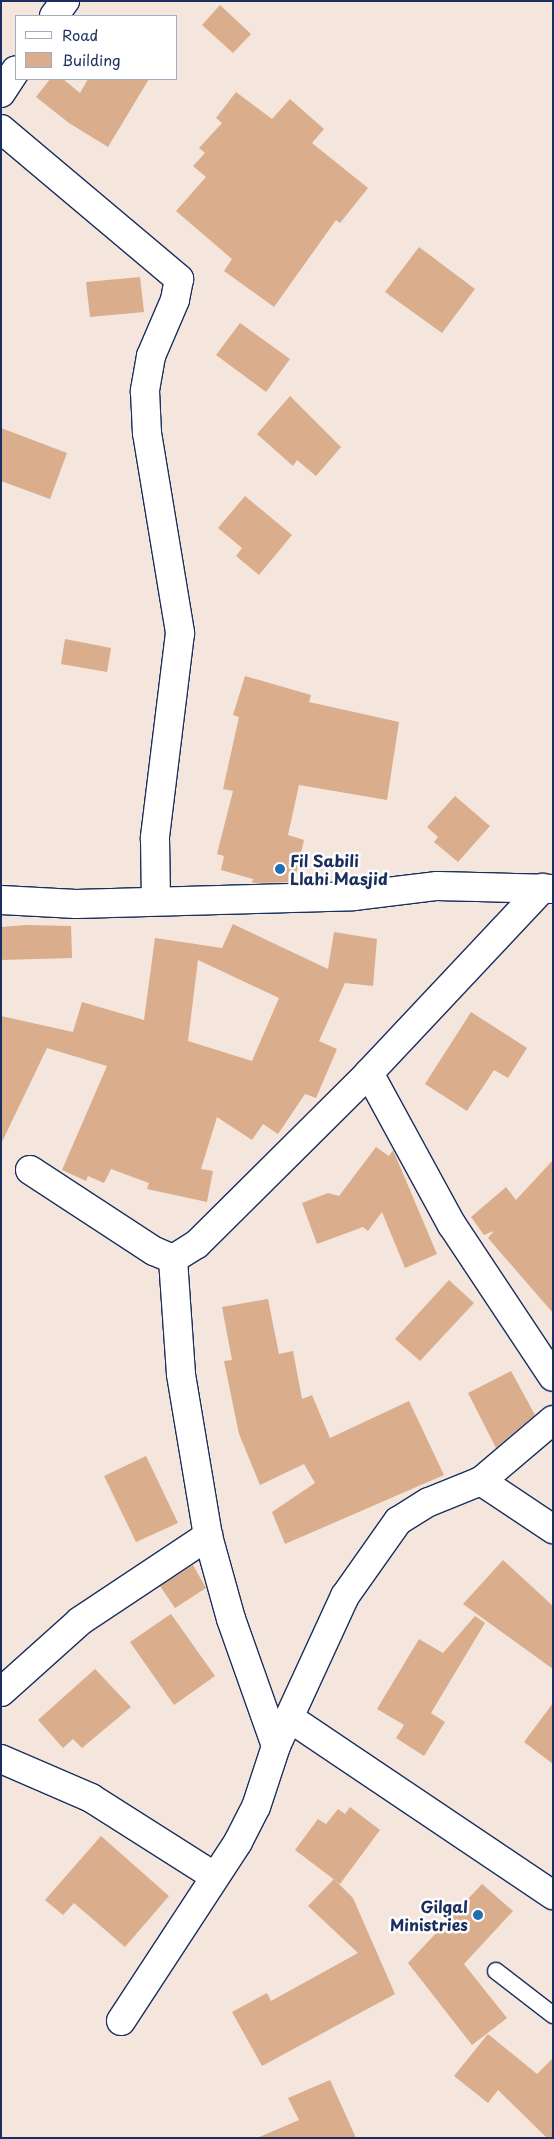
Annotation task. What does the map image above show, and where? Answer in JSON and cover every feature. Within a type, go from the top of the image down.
[{"type":"street","points":[[55,15],[65,1]]},
{"type":"street","points":[[1,93],[15,72]]},
{"type":"street","points":[[1,129],[179,279],[175,300],[151,356],[144,391],[147,433],[180,634],[156,838],[156,900]]},
{"type":"street","points":[[1,900],[76,904],[156,900],[354,896],[437,886],[548,888]]},
{"type":"street","points":[[174,1259],[197,1244],[369,1073],[548,888]]},
{"type":"street","points":[[369,1073],[452,1225],[553,1377]]},
{"type":"street","points":[[30,1170],[154,1251],[174,1259]]},
{"type":"street","points":[[174,1259],[181,1374],[208,1536],[231,1619],[276,1746]]},
{"type":"street","points":[[121,2021],[238,1842],[256,1807],[276,1746],[291,1719],[345,1596],[375,1550],[398,1521],[429,1502],[481,1481],[553,1420]]},
{"type":"street","points":[[481,1481],[553,1529]]},
{"type":"street","points":[[1,1692],[80,1621],[208,1536]]},
{"type":"street","points":[[291,1719],[553,1895]]},
{"type":"street","points":[[1,1759],[91,1798],[214,1876]]},
{"type":"lane","points":[[496,1971],[553,2015]]},
{"type":"building","points":[[220,5],[251,34],[233,53],[202,25]]},
{"type":"building","points":[[49,80],[64,80],[80,93],[87,80],[148,80],[108,147],[69,123],[36,97]]},
{"type":"building","points":[[236,92],[272,119],[290,99],[324,129],[312,143],[368,188],[340,223],[336,220],[274,307],[224,271],[232,259],[176,211],[206,177],[193,166],[205,153],[199,148],[222,123],[216,118]]},
{"type":"building","points":[[419,247],[475,289],[442,333],[385,292]]},
{"type":"building","points":[[140,277],[144,312],[90,317],[86,282]]},
{"type":"building","points":[[240,323],[290,359],[266,392],[216,355]]},
{"type":"building","points":[[290,396],[341,447],[316,476],[297,460],[293,466],[257,434]]},
{"type":"building","points":[[1,428],[67,453],[50,499],[1,481]]},
{"type":"building","points":[[245,496],[292,535],[259,575],[236,556],[242,548],[218,528]]},
{"type":"building","points":[[65,639],[111,648],[107,672],[61,664]]},
{"type":"building","points":[[245,676],[311,695],[309,702],[399,722],[387,800],[299,785],[288,835],[304,840],[294,882],[252,883],[253,879],[221,870],[224,856],[217,854],[233,791],[223,789],[239,717],[233,715]]},
{"type":"building","points":[[455,796],[490,826],[458,862],[434,842],[438,837],[427,827]]},
{"type":"building","points":[[233,924],[328,969],[334,932],[377,939],[373,986],[345,983],[319,1041],[337,1049],[316,1098],[305,1094],[278,1134],[263,1124],[252,1140],[217,1117],[201,1169],[213,1171],[207,1202],[147,1189],[149,1183],[111,1169],[104,1183],[88,1176],[86,1181],[62,1170],[107,1066],[47,1048],[1,1144],[1,1016],[73,1032],[82,1002],[144,1020],[155,938],[222,948]],"holes":[[[198,960],[279,998],[252,1061],[188,1041]]]},
{"type":"building","points":[[26,925],[71,926],[72,958],[1,960],[1,927]]},
{"type":"building","points":[[471,1012],[527,1048],[508,1078],[494,1070],[467,1111],[425,1084]]},
{"type":"building","points":[[376,1147],[389,1156],[393,1150],[437,1254],[405,1268],[382,1212],[368,1231],[363,1227],[317,1244],[302,1203],[328,1193],[339,1196]]},
{"type":"building","points":[[553,1160],[553,1313],[488,1238],[494,1231],[484,1235],[471,1217],[506,1187],[516,1200]]},
{"type":"building","points":[[449,1280],[474,1303],[420,1361],[395,1339]]},
{"type":"building","points":[[268,1299],[279,1354],[293,1351],[302,1399],[312,1395],[330,1438],[409,1401],[444,1475],[285,1544],[272,1512],[315,1483],[304,1464],[260,1485],[239,1434],[224,1361],[232,1360],[222,1307]]},
{"type":"building","points":[[511,1371],[535,1415],[496,1448],[468,1393]]},
{"type":"building","points":[[146,1456],[178,1523],[136,1542],[104,1476]]},
{"type":"building","points":[[503,1560],[553,1606],[553,1669],[463,1604]]},
{"type":"building","points":[[193,1565],[206,1588],[175,1608],[160,1586]]},
{"type":"building","points":[[171,1614],[215,1676],[174,1705],[130,1642]]},
{"type":"building","points":[[475,1616],[485,1623],[431,1713],[445,1722],[424,1756],[396,1738],[404,1725],[377,1709],[419,1639],[443,1653]]},
{"type":"building","points":[[95,1669],[131,1707],[82,1748],[73,1739],[63,1748],[38,1720]]},
{"type":"building","points":[[553,1703],[553,1764],[524,1742]]},
{"type":"building","points":[[350,1807],[380,1830],[340,1884],[295,1850],[318,1819],[326,1824],[338,1809],[345,1814]]},
{"type":"building","points":[[101,1836],[169,1896],[125,1947],[74,1903],[63,1915],[45,1900]]},
{"type":"building","points":[[334,1879],[353,1898],[395,1994],[262,2066],[232,2012],[267,1993],[271,2001],[358,1953],[308,1906]]},
{"type":"building","points":[[482,1884],[513,1911],[464,1964],[507,2018],[472,2045],[408,1963]]},
{"type":"building","points":[[488,2034],[537,2074],[553,2058],[553,2138],[547,2138],[498,2090],[488,2103],[454,2076]]},
{"type":"building","points":[[330,2080],[356,2138],[257,2138],[299,2120],[288,2098]]},
{"type":"place","name":"Fil Sabili Llahi Masjid","points":[[280,869]]},
{"type":"place","name":"Gilgal Ministries","points":[[478,1915]]}]
